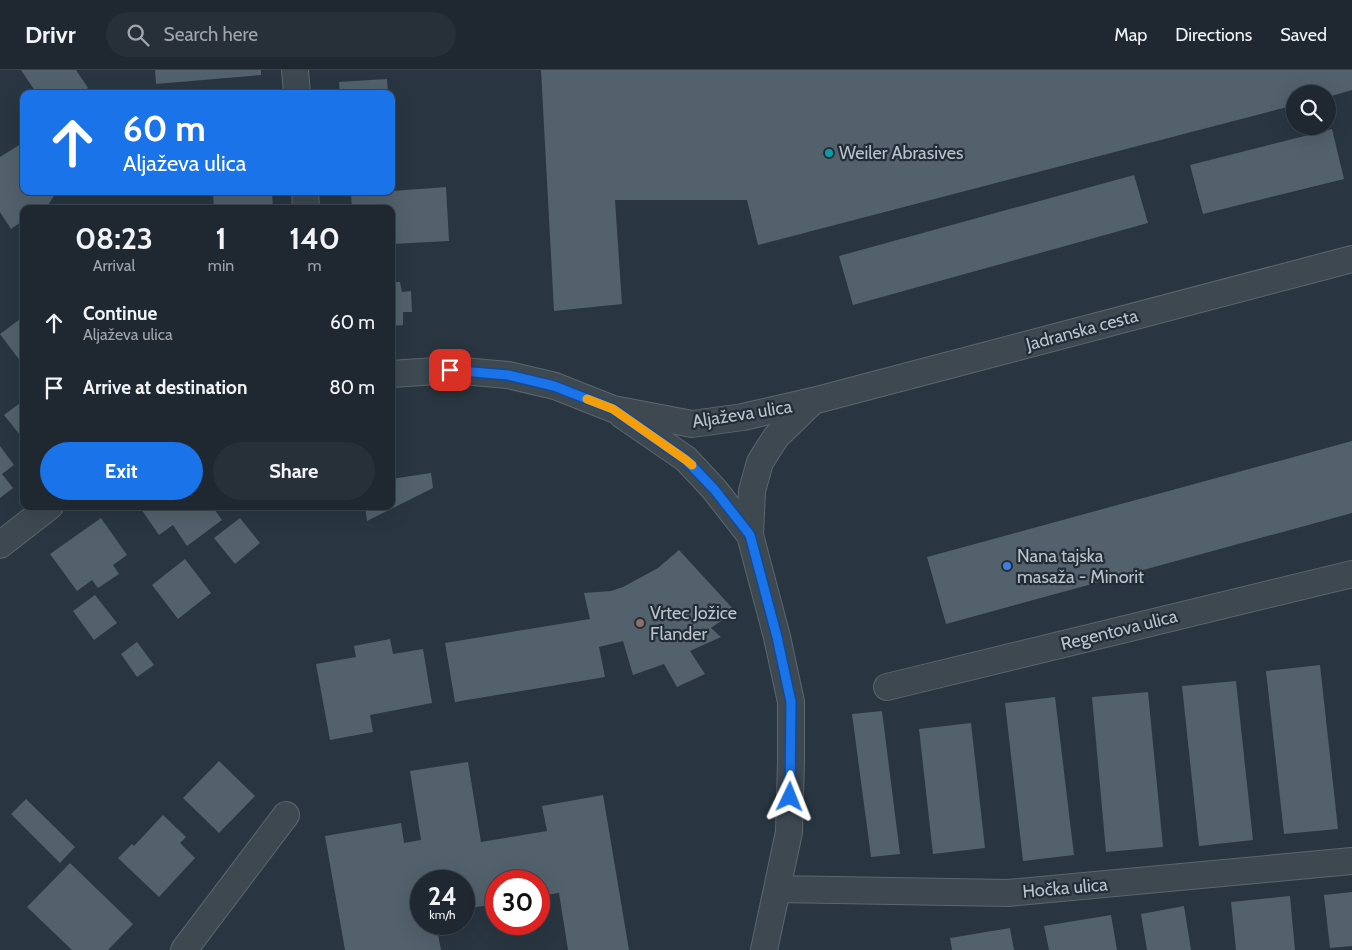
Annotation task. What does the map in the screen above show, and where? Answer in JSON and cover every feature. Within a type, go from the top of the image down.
[{"type":"street","points":[[295,70],[297,90]]},
{"type":"street","name":"Jadranska cesta","points":[[813,401],[1352,258]]},
{"type":"street","name":"Aljaževa ulica","points":[[395,374],[450,370],[508,375],[554,386],[613,409],[692,424],[743,417],[813,401]]},
{"type":"street","points":[[764,950],[789,832],[791,702],[777,637],[750,535],[752,491],[760,462],[776,437],[813,401]]},
{"type":"street","name":"Aljaževa ulica","points":[[613,409],[686,460],[714,489],[750,535]]},
{"type":"street","points":[[0,545],[45,510]]},
{"type":"street","name":"Regentova ulica","points":[[887,687],[1352,574]]},
{"type":"street","points":[[184,950],[286,815]]},
{"type":"street","name":"Hočka ulica","points":[[777,888],[1008,894],[1352,861]]},
{"type":"building","points":[[21,70],[76,70],[88,88],[85,90],[34,90]]},
{"type":"building","points":[[155,70],[261,70],[261,75],[156,84]]},
{"type":"building","name":"Weiler Abrasives","points":[[541,70],[1352,70],[1352,90],[1336,95],[1336,85],[1286,85],[1286,107],[758,245],[747,200],[615,200],[622,304],[554,311]]},
{"type":"building","points":[[387,79],[388,90],[340,90],[339,82]]},
{"type":"building","points":[[1308,135],[1333,135],[1344,179],[1203,214],[1190,165]]},
{"type":"building","points":[[20,144],[20,195],[54,195],[48,205],[20,205],[20,223],[11,229],[0,212],[0,157]]},
{"type":"building","points":[[1134,175],[1148,223],[853,305],[839,256]]},
{"type":"building","points":[[446,187],[449,241],[395,244],[395,205],[352,205],[351,195],[395,195],[395,191]]},
{"type":"building","points":[[213,195],[272,195],[273,205],[214,205]]},
{"type":"building","points":[[395,273],[396,282],[400,282],[402,292],[411,291],[412,312],[403,312],[403,325],[395,326]]},
{"type":"building","points":[[20,319],[20,361],[0,334]]},
{"type":"building","points":[[20,403],[20,435],[4,415]]},
{"type":"building","points":[[1352,441],[1352,513],[946,624],[927,557]]},
{"type":"building","points":[[0,446],[14,465],[2,474],[13,488],[0,498]]},
{"type":"building","points":[[431,473],[433,488],[395,507],[395,478]]},
{"type":"building","points":[[142,510],[215,510],[222,520],[187,546],[173,525],[159,535]]},
{"type":"building","points":[[366,510],[389,510],[367,521]]},
{"type":"building","points":[[101,518],[127,555],[113,565],[119,574],[98,588],[92,580],[77,591],[50,554]]},
{"type":"building","points":[[240,518],[260,543],[235,564],[214,538]]},
{"type":"building","name":"Vrtec Jožice Flander","points":[[679,550],[735,611],[711,628],[721,637],[690,651],[705,674],[677,687],[664,664],[633,675],[623,641],[599,647],[605,677],[455,702],[445,643],[590,619],[584,593],[611,591],[623,587],[658,568]]},
{"type":"building","points":[[185,559],[211,593],[178,619],[152,585]]},
{"type":"building","points":[[95,595],[117,623],[94,640],[73,611]]},
{"type":"building","points":[[390,639],[393,654],[423,649],[432,703],[370,715],[373,732],[330,740],[316,664],[356,657],[354,646]]},
{"type":"building","points":[[137,642],[154,665],[137,677],[121,654]]},
{"type":"building","points":[[1320,665],[1338,829],[1284,834],[1266,671]]},
{"type":"building","points":[[1236,681],[1253,840],[1199,846],[1182,686]]},
{"type":"building","points":[[1148,692],[1163,847],[1106,852],[1092,697]]},
{"type":"building","points":[[1055,697],[1074,855],[1023,861],[1005,703]]},
{"type":"building","points":[[882,711],[900,854],[871,857],[852,714]]},
{"type":"building","points":[[971,723],[985,848],[933,854],[919,729]]},
{"type":"building","points":[[219,761],[255,796],[219,833],[183,798]]},
{"type":"building","points":[[468,762],[481,842],[547,831],[542,806],[603,795],[629,950],[568,950],[559,893],[550,894],[550,870],[485,870],[485,906],[475,907],[475,870],[410,870],[410,935],[438,935],[441,950],[345,950],[325,836],[401,823],[404,843],[421,840],[410,771]]},
{"type":"building","points":[[26,799],[75,847],[60,863],[11,814]]},
{"type":"building","points":[[163,815],[186,837],[180,843],[195,858],[159,897],[118,858],[132,844],[134,846]]},
{"type":"building","points":[[70,863],[133,924],[108,950],[72,950],[27,907]]},
{"type":"building","points":[[1352,892],[1352,946],[1330,948],[1324,895]]},
{"type":"building","points":[[1290,896],[1295,950],[1236,950],[1231,902]]},
{"type":"building","points":[[1184,906],[1191,950],[1147,950],[1141,914]]},
{"type":"building","points":[[1111,915],[1117,950],[1049,950],[1044,926]]},
{"type":"building","points":[[1010,928],[1014,950],[952,950],[950,938]]},
{"type":"slow traffic","points":[[587,399],[613,409],[692,465]]},
{"type":"place","name":"Weiler Abrasives","points":[[829,153]]},
{"type":"place","name":"Nana tajska masaža - Minorit","points":[[1007,566]]},
{"type":"place","name":"Vrtec Jožice Flander","points":[[640,623]]},
{"type":"route","points":[[450,370],[508,375],[554,386],[613,409],[686,460],[714,489],[750,535],[777,637],[791,702],[790,797]]}]
